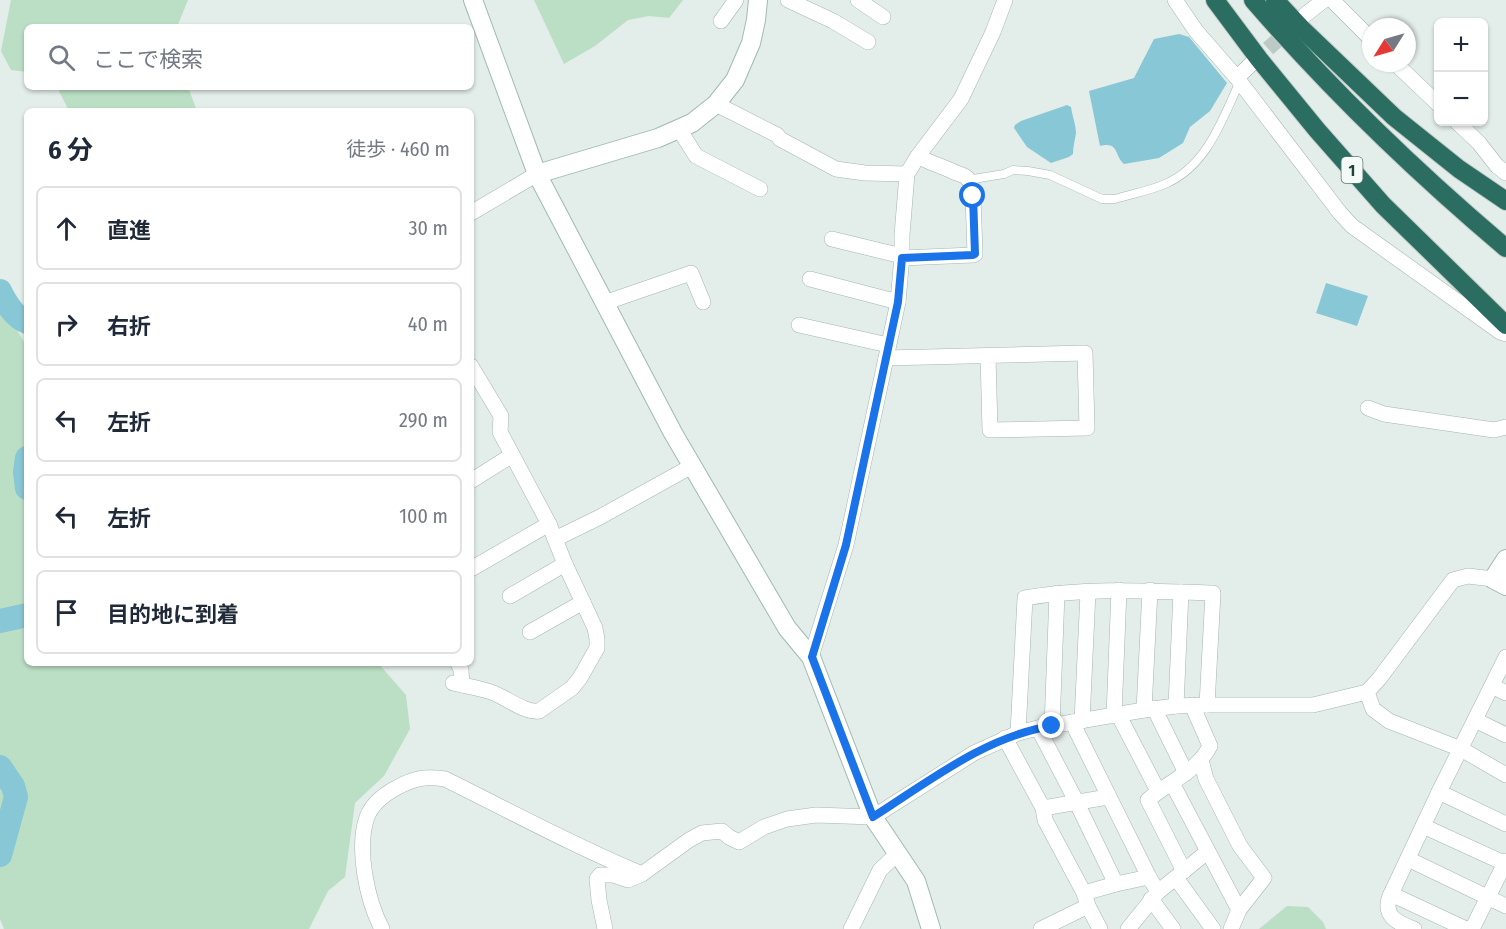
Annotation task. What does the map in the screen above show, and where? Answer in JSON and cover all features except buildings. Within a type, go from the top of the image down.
[{"type":"highway","name":"1","points":[[1215,0],[1258,59],[1383,205],[1506,325]]},
{"type":"highway","points":[[1253,0],[1316,69],[1392,145],[1506,248]]},
{"type":"highway","points":[[1275,0],[1394,117],[1459,169],[1506,201]]},
{"type":"street","points":[[473,0],[537,174],[673,433],[787,628],[812,657],[873,817],[916,881],[931,929]]},
{"type":"street","points":[[721,21],[736,0]]},
{"type":"street","points":[[474,211],[537,174],[657,138],[692,123],[716,104],[735,81],[751,44],[758,0]]},
{"type":"street","points":[[788,0],[833,21],[868,42]]},
{"type":"street","points":[[858,0],[883,16]]},
{"type":"street","points":[[812,657],[846,545],[898,302],[907,174],[961,99],[993,32],[1005,0]]},
{"type":"street","points":[[1175,0],[1196,31],[1239,81],[1352,226],[1506,334]]},
{"type":"street","points":[[1305,15],[1323,0]]},
{"type":"street","points":[[1332,0],[1362,30]]},
{"type":"street","points":[[1239,81],[1251,64]]},
{"type":"street","points":[[1404,72],[1434,100]]},
{"type":"street","points":[[716,104],[836,169],[865,173],[907,174]]},
{"type":"street","points":[[1460,126],[1506,173]]},
{"type":"street","points":[[679,129],[696,156],[760,189]]},
{"type":"street","points":[[832,238],[902,257],[975,254],[973,196],[969,181],[965,176],[918,156]]},
{"type":"street","points":[[604,303],[691,273],[703,302]]},
{"type":"street","points":[[810,279],[898,302]]},
{"type":"street","points":[[799,325],[887,352],[988,356],[1085,353],[1087,428],[990,430],[988,356]]},
{"type":"street","points":[[459,666],[461,670],[458,684],[495,693],[525,709],[536,712],[572,688],[597,648],[595,628],[549,524],[500,432],[501,416],[474,371]]},
{"type":"street","points":[[1368,408],[1384,414],[1494,430],[1506,427]]},
{"type":"street","points":[[474,478],[512,455]]},
{"type":"street","points":[[555,539],[600,517],[692,465]]},
{"type":"street","points":[[474,567],[549,524]]},
{"type":"street","points":[[605,929],[597,879],[600,875],[605,874],[628,880],[642,874],[702,833],[722,831],[740,842],[764,827],[787,819],[816,815],[873,817],[974,753],[1012,736],[1045,727],[1149,709],[1192,705],[1313,705],[1366,692],[1379,679],[1453,580],[1468,576],[1500,583],[1506,560]]},
{"type":"street","points":[[510,596],[565,564]]},
{"type":"street","points":[[1100,929],[1045,820],[1043,808],[1012,736],[1025,598],[1057,593],[1119,590],[1213,593],[1208,705]]},
{"type":"street","points":[[1119,590],[1116,714],[1158,791]]},
{"type":"street","points":[[1150,590],[1149,709],[1186,772]]},
{"type":"street","points":[[1088,592],[1077,721],[1108,797],[1149,877],[1154,895],[1173,929]]},
{"type":"street","points":[[1176,706],[1181,592]]},
{"type":"street","points":[[1057,593],[1045,727],[1076,803],[1116,884]]},
{"type":"street","points":[[530,632],[583,602]]},
{"type":"street","points":[[1414,929],[1392,918],[1388,911],[1388,901],[1475,720],[1499,689],[1506,657]]},
{"type":"street","points":[[1366,692],[1373,709],[1389,721],[1461,749],[1506,775]]},
{"type":"street","points":[[1192,705],[1210,746],[1201,760],[1148,800],[1180,875],[1213,929]]},
{"type":"street","points":[[1475,720],[1506,735]]},
{"type":"street","points":[[1201,760],[1206,778],[1240,846],[1264,878],[1239,910],[1231,929]]},
{"type":"street","points":[[382,929],[371,904],[364,876],[365,827],[368,815],[380,799],[412,780],[430,777],[445,779],[570,842],[642,874]]},
{"type":"street","points":[[1172,783],[1239,910]]},
{"type":"street","points":[[1439,792],[1506,824]]},
{"type":"street","points":[[1043,808],[1108,797]]},
{"type":"street","points":[[1423,826],[1506,863],[1473,929]]},
{"type":"street","points":[[1132,927],[1154,895],[1207,852]]},
{"type":"street","points":[[851,929],[880,870],[897,854]]},
{"type":"street","points":[[1408,859],[1506,906]]},
{"type":"street","points":[[1051,927],[1086,899],[1116,884],[1149,877]]},
{"type":"street","points":[[1391,894],[1466,929]]},
{"type":"lane","points":[[969,181],[973,178],[1004,174],[1013,170],[1028,171],[1050,175],[1101,199],[1109,200],[1165,184],[1187,170],[1202,155],[1218,130],[1239,81]]},
{"type":"green space","points":[[11,0],[188,0],[178,24],[24,24],[24,72],[11,70],[1,51]]},
{"type":"green space","points":[[534,0],[683,0],[669,18],[649,16],[628,20],[595,46],[564,64]]},
{"type":"green space","points":[[58,90],[189,90],[196,108],[68,108]]},
{"type":"green space","points":[[0,301],[24,342],[24,666],[381,666],[406,695],[410,729],[384,776],[355,803],[345,877],[328,891],[309,929],[4,929],[0,919]]},
{"type":"green space","points":[[1287,906],[1308,907],[1323,922],[1326,929],[1259,929]]},
{"type":"water","points":[[1179,34],[1189,37],[1227,83],[1210,111],[1190,127],[1183,143],[1159,158],[1124,164],[1113,147],[1100,146],[1089,91],[1134,78],[1154,39]]},
{"type":"water","points":[[1067,105],[1071,107],[1076,130],[1073,154],[1051,163],[1027,147],[1014,128],[1021,121]]},
{"type":"water","points":[[1326,283],[1368,296],[1357,326],[1316,313]]},
{"type":"waterway","points":[[0,291],[14,313],[24,321]]},
{"type":"waterway","points":[[0,621],[24,616]]},
{"type":"waterway","points":[[0,767],[13,786],[16,797],[0,855]]},
{"type":"tunnel","points":[[1251,64],[1291,28]]},
{"type":"route","points":[[973,196],[975,254],[902,258],[898,302],[846,545],[812,657],[873,817],[974,753],[1018,733],[1052,726]]}]
